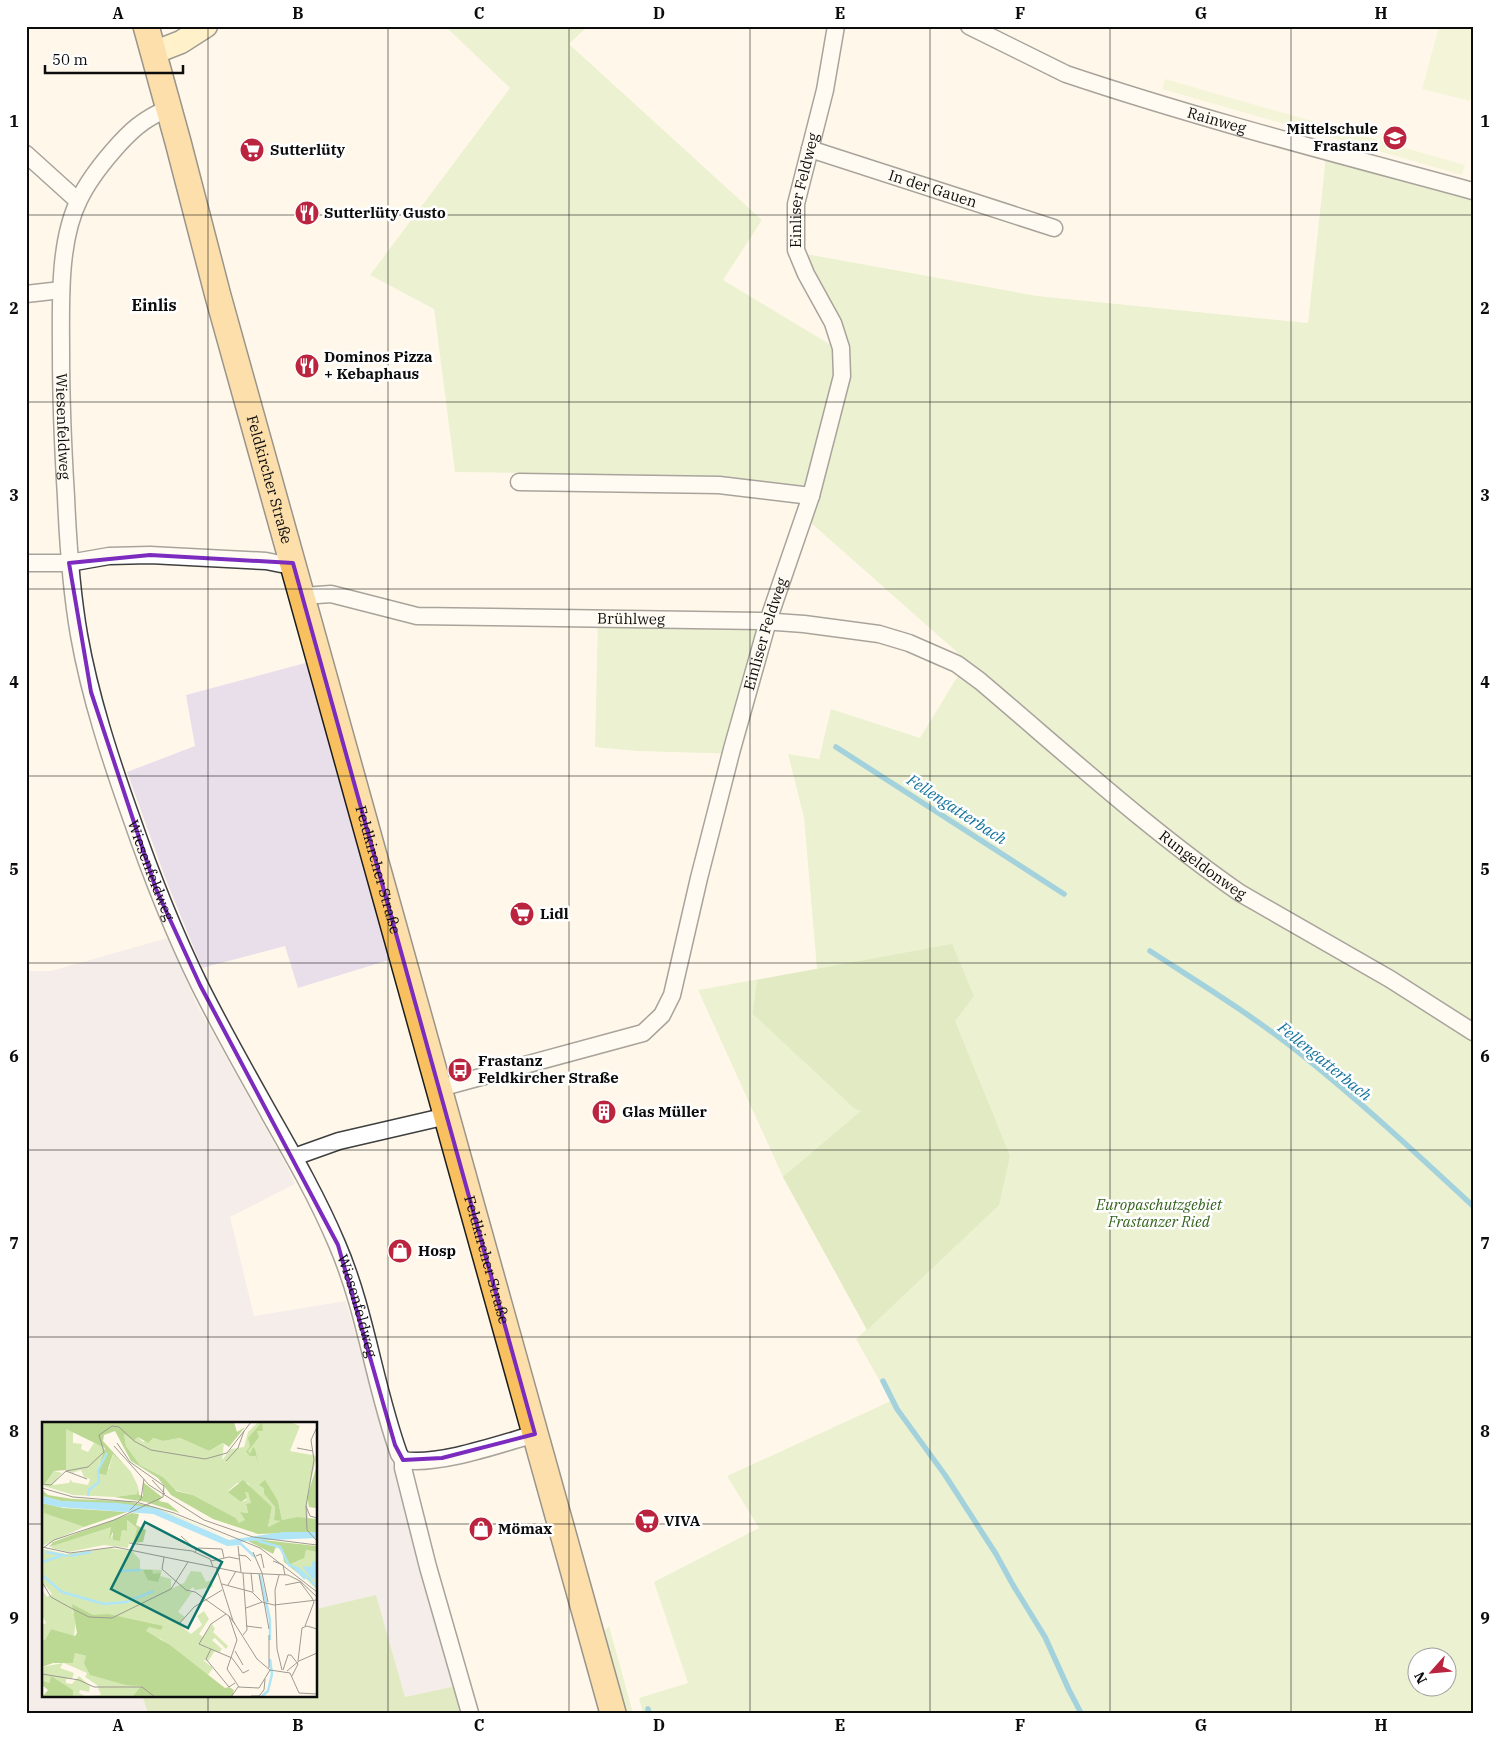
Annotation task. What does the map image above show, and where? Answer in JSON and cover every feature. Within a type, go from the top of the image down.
[{"type":"main road","name":"Feldkircher Straße","points":[[146,26],[211,270],[613,1713]]},
{"type":"main road","points":[[153,53],[181,42],[206,26]]},
{"type":"street","name":"Einliser Feldweg","points":[[440,1088],[643,1033],[662,1015],[672,995],[732,749],[768,621],[811,496],[842,376],[841,348],[833,323],[806,274],[796,250],[796,204],[825,90],[836,26]]},
{"type":"street","name":"Rainweg","points":[[969,26],[1066,74],[1151,102],[1473,191]]},
{"type":"street","name":"Wiesenfeldweg","points":[[169,108],[152,115],[133,129],[108,157],[78,201],[68,230],[61,290],[62,402],[69,563],[79,637],[91,692],[111,760],[156,889],[200,985],[237,1056],[294,1157],[338,1245],[352,1286],[395,1445],[398,1454],[403,1460],[402,1468],[425,1558],[470,1713]]},
{"type":"street","name":"In der Gauen","points":[[810,148],[1054,228]]},
{"type":"street","points":[[26,154],[78,201]]},
{"type":"street","points":[[26,294],[61,290]]},
{"type":"street","points":[[519,482],[719,485],[811,496]]},
{"type":"street","points":[[26,563],[69,563],[109,556],[266,561],[281,564],[293,562]]},
{"type":"street","name":"Brühlweg","points":[[303,596],[331,594],[417,616],[768,621],[878,634],[909,643],[957,664]]},
{"type":"street","name":"Rungeldonweg","points":[[957,664],[1218,878],[1262,906],[1390,980],[1473,1032]]},
{"type":"street","points":[[294,1157],[339,1141],[448,1116]]},
{"type":"street","points":[[403,1460],[412,1462],[442,1458],[535,1434]]},
{"type":"highlighted area","points":[[150,555],[293,563],[535,1434],[442,1458],[403,1460],[395,1445],[338,1245],[200,985],[156,889],[91,692],[69,563]]},
{"type":"shaded area","points":[[309,662],[389,960],[298,988],[285,946],[202,968],[166,880],[127,772],[195,746],[186,695]]},
{"type":"shaded area","points":[[168,938],[196,1003],[295,1184],[230,1217],[254,1316],[346,1301],[456,1686],[405,1697],[376,1595],[318,1609],[318,1422],[42,1422],[42,1696],[142,1696],[148,1713],[26,1713],[26,971],[51,971]]},
{"type":"green space","name":"Europaschutzgebiet Frastanzer Ried","points":[[445,26],[588,26],[569,44],[762,220],[723,280],[851,357],[806,254],[1037,296],[1308,323],[1326,156],[1473,198],[1473,1713],[643,1713],[639,1698],[688,1683],[654,1582],[759,1528],[727,1476],[891,1401],[856,1339],[867,1329],[783,1177],[698,990],[817,969],[804,818],[788,754],[819,759],[831,709],[920,738],[967,661],[810,522],[818,490],[723,476],[455,472],[434,309],[370,275],[510,88]]},
{"type":"green space","points":[[1439,26],[1473,26],[1473,90],[1470,101],[1422,89]]},
{"type":"green space","points":[[1165,79],[1465,165],[1462,175],[1162,89]]},
{"type":"green space","points":[[780,611],[741,754],[637,751],[595,747],[598,614]]},
{"type":"green space","points":[[952,944],[974,996],[955,1021],[1010,1156],[999,1205],[867,1330],[783,1177],[861,1111],[855,1109],[753,1014],[757,980]]},
{"type":"green space","points":[[376,1595],[405,1697],[456,1686],[463,1713],[148,1713],[142,1696],[318,1696],[318,1609]]},
{"type":"green space","points":[[609,1626],[633,1713],[625,1713],[602,1634]]},
{"type":"waterway","name":"Fellengatterbach","points":[[836,747],[1064,894]]},
{"type":"waterway","name":"Fellengatterbach","points":[[1150,951],[1246,1013],[1301,1054],[1367,1109],[1473,1206]]},
{"type":"waterway","points":[[883,1381],[897,1409],[945,1475],[996,1554],[1045,1637],[1081,1713]]},
{"type":"waterway","points":[[648,1709],[649,1713]]},
{"type":"place","name":"Mittelschule Frastanz","points":[[1395,138]]},
{"type":"place","name":"Sutterlüty","points":[[252,150]]},
{"type":"place","name":"Sutterlüty Gusto","points":[[307,213]]},
{"type":"place","name":"Dominos Pizza + Kebaphaus","points":[[307,366]]},
{"type":"place","name":"Lidl","points":[[522,914]]},
{"type":"place","name":"Frastanz Feldkircher Straße","points":[[460,1070]]},
{"type":"place","name":"Glas Müller","points":[[604,1112]]},
{"type":"place","name":"Hosp","points":[[400,1251]]},
{"type":"place","name":"VIVA","points":[[647,1521]]},
{"type":"place","name":"Mömax","points":[[481,1529]]},
{"type":"district","name":"Einlis","points":[[154,305]]}]
